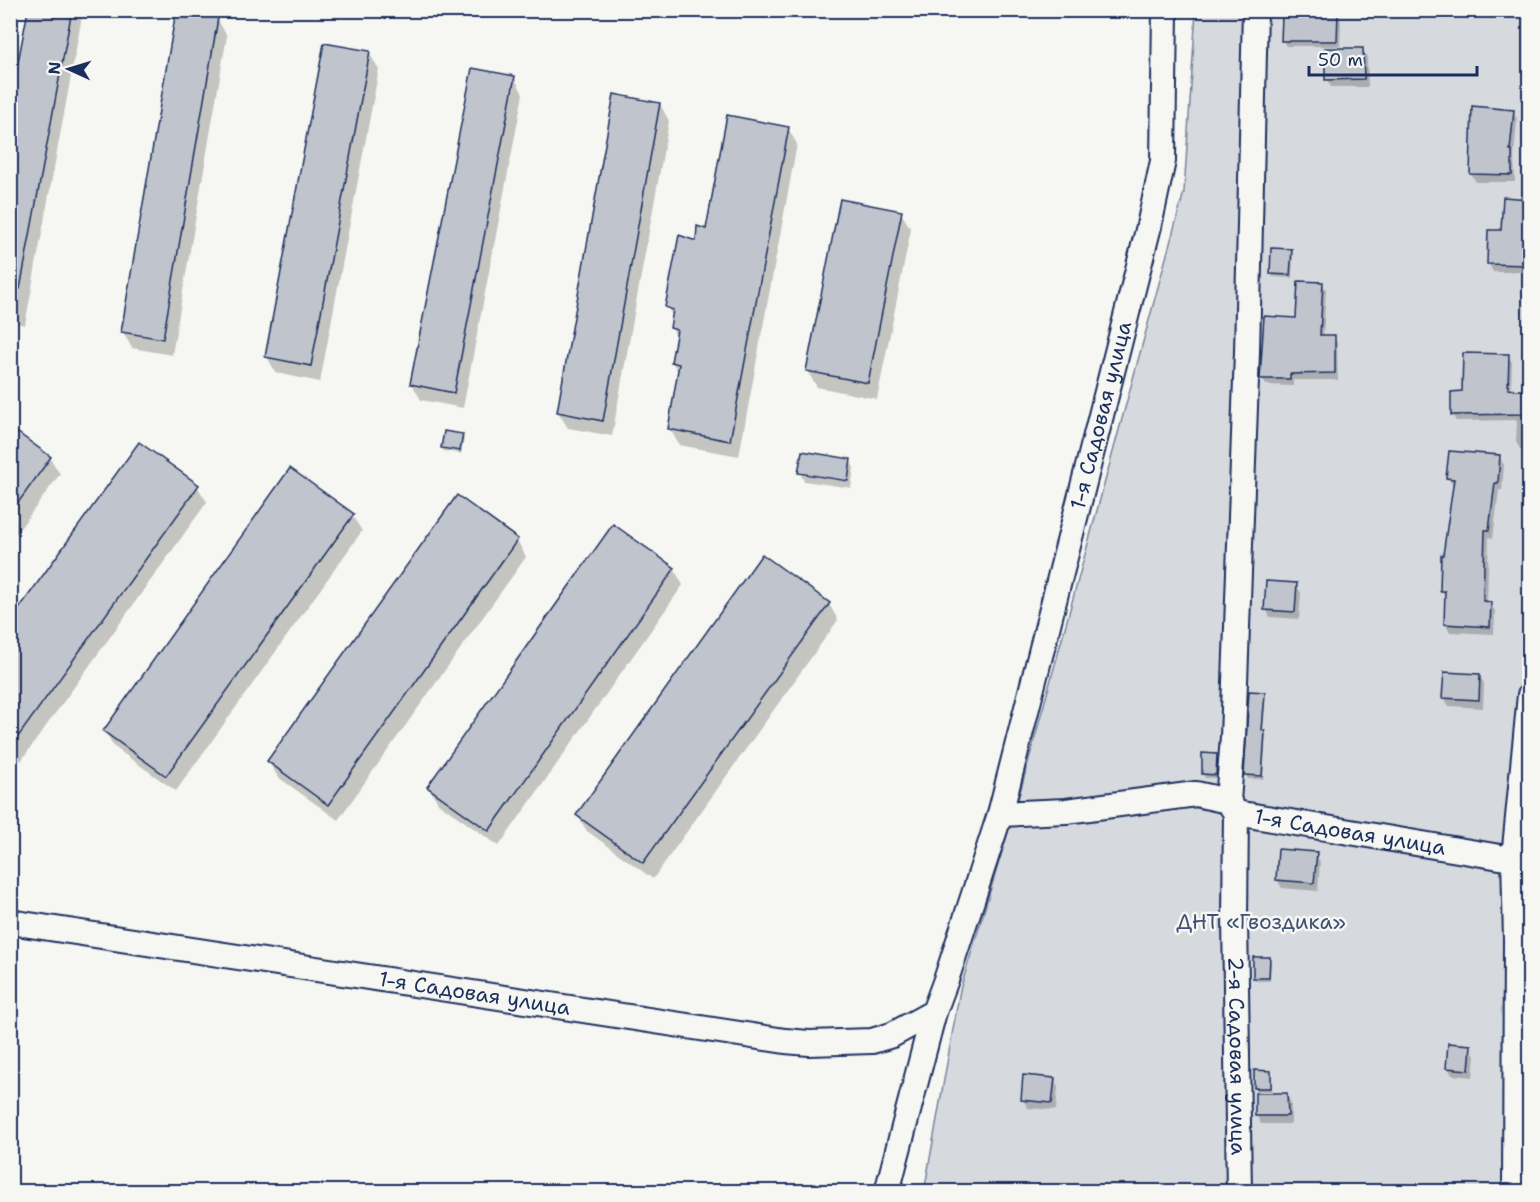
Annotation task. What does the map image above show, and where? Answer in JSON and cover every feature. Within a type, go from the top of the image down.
[{"type":"street","name":"1-я Садовая улица","points":[[887,1191],[934,1012],[1000,814],[1149,226],[1163,161],[1165,10]]},
{"type":"street","name":"2-я Садовая улица","points":[[1239,1191],[1232,807],[1247,352],[1255,10]]},
{"type":"street","points":[[1515,1191],[1516,940],[1530,695]]},
{"type":"street","name":"1-я Садовая улица","points":[[1000,814],[1066,811],[1196,794],[1232,807],[1522,860]]},
{"type":"street","name":"1-я Садовая улица","points":[[10,922],[785,1041],[809,1043],[872,1041],[892,1035],[934,1012]]},
{"type":"green space","name":"ДНТ «Гвоздика»","points":[[1196,11],[1529,11],[1529,1191],[924,1192],[960,990],[1019,796],[1184,192]]},
{"type":"building","points":[[28,10],[72,10],[20,289],[10,288],[10,104]]},
{"type":"building","points":[[176,11],[218,18],[163,339],[121,332]]},
{"type":"building","points":[[1308,12],[1338,13],[1337,41],[1281,41],[1282,16],[1308,16]]},
{"type":"building","points":[[324,43],[370,51],[311,366],[265,357]]},
{"type":"building","points":[[1325,48],[1363,48],[1364,79],[1325,80]]},
{"type":"building","points":[[472,68],[515,76],[454,393],[410,384]]},
{"type":"building","points":[[614,94],[660,103],[603,421],[557,412]]},
{"type":"building","points":[[1472,106],[1514,110],[1510,150],[1512,150],[1512,175],[1470,174]]},
{"type":"building","points":[[727,115],[789,127],[730,441],[668,429],[679,364],[671,362],[677,330],[670,328],[673,310],[665,307],[679,235],[696,241],[697,226],[706,229]]},
{"type":"building","points":[[1503,197],[1530,199],[1529,265],[1487,264],[1488,230],[1501,230]]},
{"type":"building","points":[[840,199],[902,211],[868,383],[806,371]]},
{"type":"building","points":[[1271,248],[1292,249],[1290,275],[1270,274]]},
{"type":"building","points":[[1298,281],[1323,282],[1320,335],[1335,335],[1335,373],[1290,374],[1290,379],[1260,379],[1264,316],[1296,318]]},
{"type":"building","points":[[1463,353],[1509,354],[1508,389],[1530,391],[1530,414],[1451,415],[1451,392],[1462,391]]},
{"type":"building","points":[[10,427],[51,457],[10,514]]},
{"type":"building","points":[[444,431],[463,434],[460,451],[441,448]]},
{"type":"building","points":[[139,442],[199,485],[10,748],[10,621]]},
{"type":"building","points":[[802,451],[851,459],[848,481],[798,473]]},
{"type":"building","points":[[1449,451],[1500,455],[1498,483],[1495,483],[1489,530],[1485,530],[1483,601],[1491,602],[1490,627],[1444,624],[1445,591],[1440,591],[1441,555],[1443,555],[1454,479],[1446,478]]},
{"type":"building","points":[[290,468],[354,514],[166,776],[103,731]]},
{"type":"building","points":[[457,495],[518,539],[328,805],[267,761]]},
{"type":"building","points":[[613,524],[675,568],[489,831],[427,787]]},
{"type":"building","points":[[762,554],[830,603],[643,863],[576,815]]},
{"type":"building","points":[[1266,581],[1297,583],[1295,612],[1264,610]]},
{"type":"building","points":[[1444,672],[1480,674],[1479,700],[1442,698]]},
{"type":"building","points":[[1249,691],[1265,692],[1262,776],[1244,775]]},
{"type":"building","points":[[1202,753],[1217,754],[1216,775],[1202,774]]},
{"type":"building","points":[[1278,849],[1317,852],[1314,883],[1276,880]]},
{"type":"building","points":[[1253,957],[1270,957],[1269,978],[1253,978]]},
{"type":"building","points":[[1448,1043],[1471,1045],[1469,1070],[1446,1068]]},
{"type":"building","points":[[1254,1070],[1271,1071],[1271,1088],[1254,1088]]},
{"type":"building","points":[[1023,1075],[1055,1078],[1052,1103],[1021,1100]]},
{"type":"building","points":[[1255,1093],[1287,1093],[1288,1116],[1255,1116]]}]
